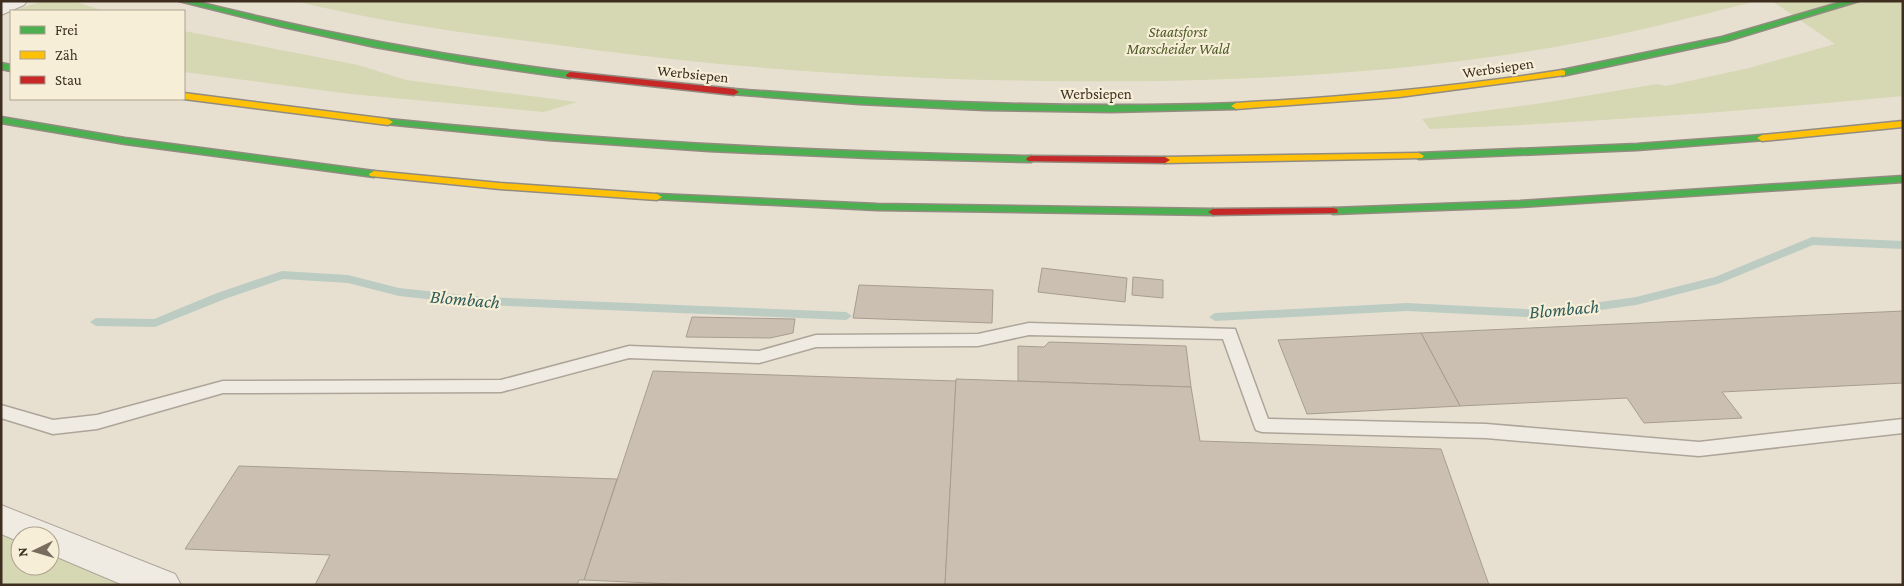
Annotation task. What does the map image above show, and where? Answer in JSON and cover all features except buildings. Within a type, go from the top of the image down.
[{"type":"main road","name":"Werbsiepen","points":[[183,1],[261,22],[330,37],[488,65],[723,92],[944,106],[1135,109],[1365,99],[1555,76],[1636,61],[1727,40],[1855,1]]},
{"type":"main road","points":[[185,96],[387,122],[601,142],[898,157],[1089,161],[1322,160],[1486,155],[1635,147],[1903,124]]},
{"type":"main road","points":[[1,120],[214,156],[425,179],[567,192],[689,200],[896,208],[1095,212],[1346,210],[1518,204],[1903,178]]},
{"type":"street","points":[[1,9],[17,1]]},
{"type":"street","points":[[1,519],[18,526]]},
{"type":"street","points":[[60,543],[163,585]]},
{"type":"lane","points":[[1,411],[53,427],[97,422],[223,387],[501,386],[629,352],[760,357],[816,341],[978,340],[1029,329],[1229,333],[1262,425],[1486,431],[1699,449],[1903,426]]},
{"type":"green space","points":[[43,1],[74,1],[101,10],[15,10]]},
{"type":"green space","name":"Staatsforst Marscheider Wald","points":[[295,1],[1757,1],[1656,26],[1555,47],[1428,65],[1301,76],[1237,79],[1045,81],[930,78],[816,72],[644,56],[441,29],[367,17]]},
{"type":"green space","points":[[1772,1],[1903,1],[1903,96],[1666,116],[1430,129],[1422,119],[1543,103],[1657,84],[1666,86],[1749,68],[1835,44]]},
{"type":"green space","points":[[185,31],[358,65],[406,80],[577,102],[544,112],[350,94],[185,72]]},
{"type":"green space","points":[[1,534],[10,537],[10,576],[60,576],[60,557],[133,585],[1,585]]},
{"type":"waterway","name":"Blombach","points":[[1215,317],[1407,307],[1544,314],[1636,301],[1718,280],[1812,241],[1903,245]]},
{"type":"waterway","name":"Blombach","points":[[96,322],[155,323],[221,296],[282,275],[348,279],[399,292],[483,301],[846,316]]},
{"type":"traffic: fast","points":[[183,1],[375,44],[472,62],[570,75]]},
{"type":"traffic: fast","points":[[1562,73],[1724,39],[1855,1]]},
{"type":"traffic: fast","points":[[1,66],[10,68]]},
{"type":"traffic: fast","points":[[734,92],[922,105],[1048,109],[1236,106]]},
{"type":"traffic: fast","points":[[1,120],[125,141],[374,174]]},
{"type":"traffic: fast","points":[[388,122],[548,137],[709,148],[1031,159]]},
{"type":"traffic: fast","points":[[1419,156],[1637,147],[1762,138]]},
{"type":"traffic: fast","points":[[1333,211],[1520,204],[1903,179]]},
{"type":"traffic: fast","points":[[657,197],[877,207],[1213,212]]},
{"type":"traffic: slow","points":[[1236,106],[1399,94],[1481,85],[1562,73]]},
{"type":"traffic: slow","points":[[185,96],[388,122]]},
{"type":"traffic: slow","points":[[1762,138],[1903,124]]},
{"type":"traffic: slow","points":[[1165,160],[1419,156]]},
{"type":"traffic: slow","points":[[374,174],[500,186],[657,197]]},
{"type":"traffic: jam","points":[[570,75],[734,92]]},
{"type":"traffic: jam","points":[[1031,159],[1165,160]]},
{"type":"traffic: jam","points":[[1213,212],[1333,211]]}]
